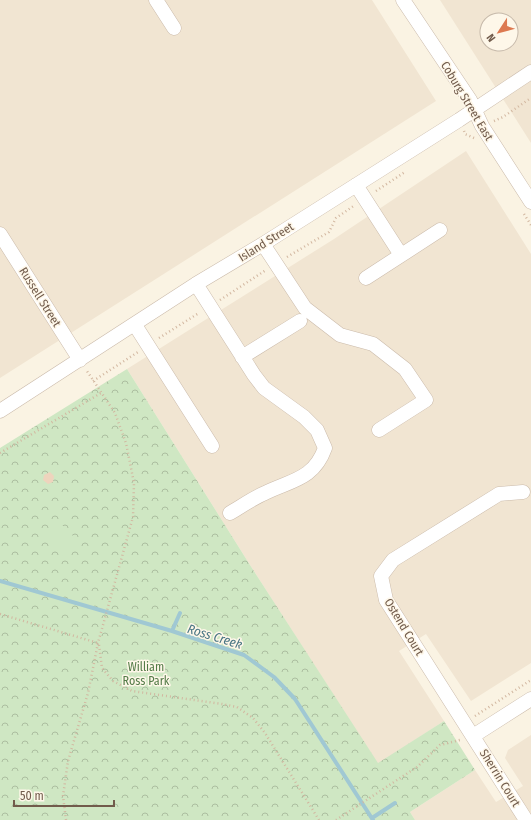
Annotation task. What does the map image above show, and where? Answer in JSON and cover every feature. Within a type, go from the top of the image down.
[{"type":"street","points":[[156,0],[174,28]]},
{"type":"street","name":"Coburg Street East","points":[[403,0],[470,100],[482,126],[531,202]]},
{"type":"street","name":"Island Street","points":[[0,411],[135,325],[196,284],[263,244],[531,72]]},
{"type":"street","points":[[356,184],[401,255]]},
{"type":"street","points":[[366,278],[440,230]]},
{"type":"street","name":"Russell Street","points":[[0,234],[80,360]]},
{"type":"street","points":[[263,244],[305,308],[340,335],[373,344],[405,369],[426,400],[379,430]]},
{"type":"street","points":[[196,284],[242,357],[264,388],[304,417],[317,430],[325,448],[321,458],[312,470],[300,479],[265,493],[230,513]]},
{"type":"street","points":[[242,357],[300,321]]},
{"type":"street","points":[[135,325],[212,446]]},
{"type":"street","name":"Ostend Court","points":[[473,736],[386,600],[381,576],[394,560],[499,494],[523,492]]},
{"type":"street","points":[[473,736],[531,699]]},
{"type":"street","name":"Sherrin Court","points":[[473,736],[526,820]]},
{"type":"path","points":[[465,134],[503,116],[531,98]]},
{"type":"path","points":[[66,820],[63,796],[68,761],[88,693],[98,643],[133,517],[134,483],[126,443],[115,414],[80,360]]},
{"type":"path","points":[[0,453],[101,393]]},
{"type":"path","points":[[0,614],[98,643]]},
{"type":"path","points":[[98,643],[102,668],[113,681],[132,691],[238,707],[253,718],[265,733],[319,820]]},
{"type":"path","points":[[337,819],[417,767],[440,745],[473,736]]},
{"type":"shaded area","points":[[0,0],[372,0],[436,101],[0,378]]},
{"type":"shaded area","points":[[440,0],[531,0],[531,143]]},
{"type":"shaded area","points":[[466,151],[531,254],[531,663],[471,701],[426,634],[399,651],[444,721],[378,764],[250,565],[127,369],[334,239]]},
{"type":"shaded area","points":[[531,735],[531,820],[415,820],[410,812],[475,770],[496,802],[523,786],[505,758],[508,750]]},
{"type":"green space","name":"William Ross Park","points":[[127,369],[250,565],[378,763],[444,721],[475,770],[410,812],[415,820],[0,820],[0,448]]},
{"type":"green space","points":[[57,520],[78,541],[63,556],[42,534]]},
{"type":"building","points":[[50,472],[54,476],[53,482],[48,484],[43,480],[44,475]]},
{"type":"waterway","name":"Ross Creek","points":[[0,581],[172,631],[244,655],[274,677],[295,699],[373,820]]},
{"type":"waterway","points":[[172,631],[180,613]]},
{"type":"waterway","points":[[372,818],[395,803]]}]
